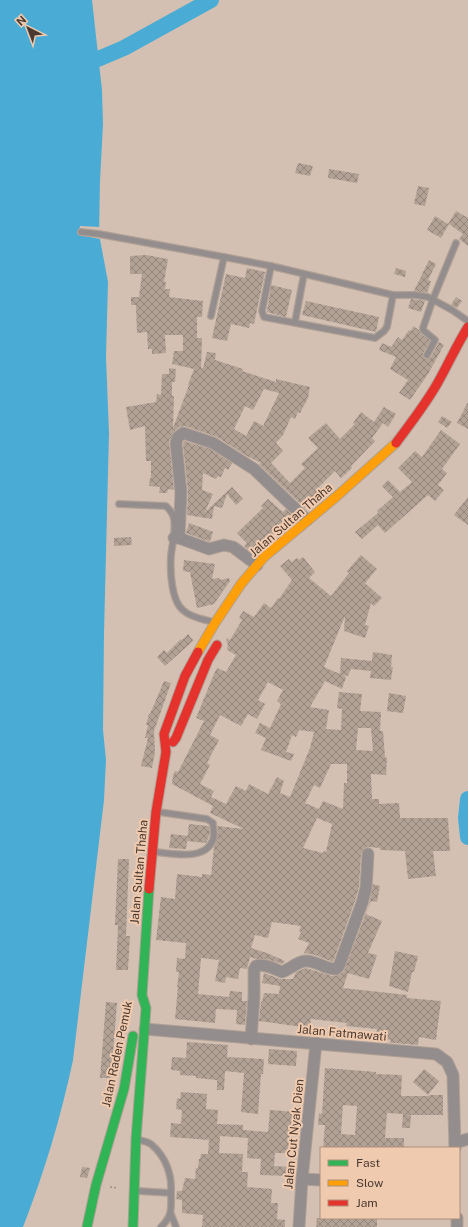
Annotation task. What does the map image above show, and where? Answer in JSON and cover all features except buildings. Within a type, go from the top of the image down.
[{"type":"highway","name":"Jalan Sultan Thaha","points":[[166,752],[176,738],[220,628],[241,584],[264,557],[337,496],[395,444],[408,428],[437,384],[455,348],[468,327]]},
{"type":"highway","points":[[455,371],[466,349]]},
{"type":"highway","points":[[337,496],[344,504]]},
{"type":"highway","name":"Jalan Sultan Thaha","points":[[142,995],[147,907],[156,812],[166,752],[164,734],[185,676],[220,628]]},
{"type":"highway","name":"Jalan Raden Pemuk","points":[[137,1007],[142,995]]},
{"type":"highway","name":"Jalan Raden Pemuk","points":[[87,1227],[96,1185],[124,1089],[132,1048],[140,1029],[146,1008],[142,995]]},
{"type":"highway","name":"Jalan Raden Pemuk","points":[[133,1227],[136,1139],[140,1092],[140,1029]]},
{"type":"highway","points":[[124,1089],[140,1092]]},
{"type":"street","points":[[257,565],[233,547],[224,545],[209,549],[177,538],[181,492],[176,443],[178,437],[183,433],[213,443],[254,469],[307,520]]},
{"type":"street","points":[[251,1038],[254,970],[256,966],[265,966],[282,972],[306,961],[317,963],[333,969],[339,966],[366,888],[368,854]]},
{"type":"street","name":"Jalan Fatmawati","points":[[140,1029],[436,1054],[447,1062],[453,1075],[455,1145]]},
{"type":"street","name":"Jalan Cut Nyak Dien","points":[[299,1227],[302,1179],[316,1043]]},
{"type":"street","points":[[455,1145],[468,1139]]},
{"type":"street","points":[[302,1179],[320,1180]]},
{"type":"lane","points":[[81,232],[99,234],[271,266],[393,295],[415,295],[433,299],[468,321]]},
{"type":"lane","points":[[427,355],[435,341],[432,336],[423,330],[433,299],[456,243]]},
{"type":"lane","points":[[211,316],[224,257]]},
{"type":"lane","points":[[271,266],[262,314],[264,317],[375,338],[387,327],[393,295]]},
{"type":"lane","points":[[295,322],[304,274]]},
{"type":"lane","points":[[119,504],[166,506],[171,511],[174,518],[177,538],[171,557],[174,596],[183,611],[193,617],[220,628]]},
{"type":"lane","points":[[153,852],[189,855],[204,851],[211,844],[214,835],[213,823],[207,818],[156,812]]},
{"type":"lane","points":[[136,1139],[151,1144],[168,1167],[172,1182],[171,1214],[176,1227]]},
{"type":"lane","points":[[134,1190],[171,1193]]},
{"type":"lane","points":[[161,1227],[171,1214]]},
{"type":"water","points":[[0,0],[92,0],[102,90],[103,124],[99,234],[108,282],[106,357],[109,433],[104,633],[103,730],[106,760],[104,800],[73,1060],[51,1145],[23,1227],[0,1227]]},
{"type":"pier","points":[[80,226],[100,227],[100,239],[79,235]]},
{"type":"waterway","points":[[77,58],[98,59],[124,48],[211,0]]},
{"type":"waterway","points":[[468,799],[466,818],[468,837]]},
{"type":"traffic: fast","points":[[133,1227],[136,1139],[146,1008],[142,995],[149,889]]},
{"type":"traffic: fast","points":[[87,1227],[96,1185],[124,1089],[133,1036]]},
{"type":"traffic: slow","points":[[198,652],[241,584],[264,557],[337,496],[396,443]]},
{"type":"traffic: jam","points":[[396,443],[432,392],[468,327]]},
{"type":"traffic: jam","points":[[173,742],[208,660],[217,645]]},
{"type":"traffic: jam","points":[[149,889],[156,812],[166,752],[164,734],[185,676],[198,652]]}]
